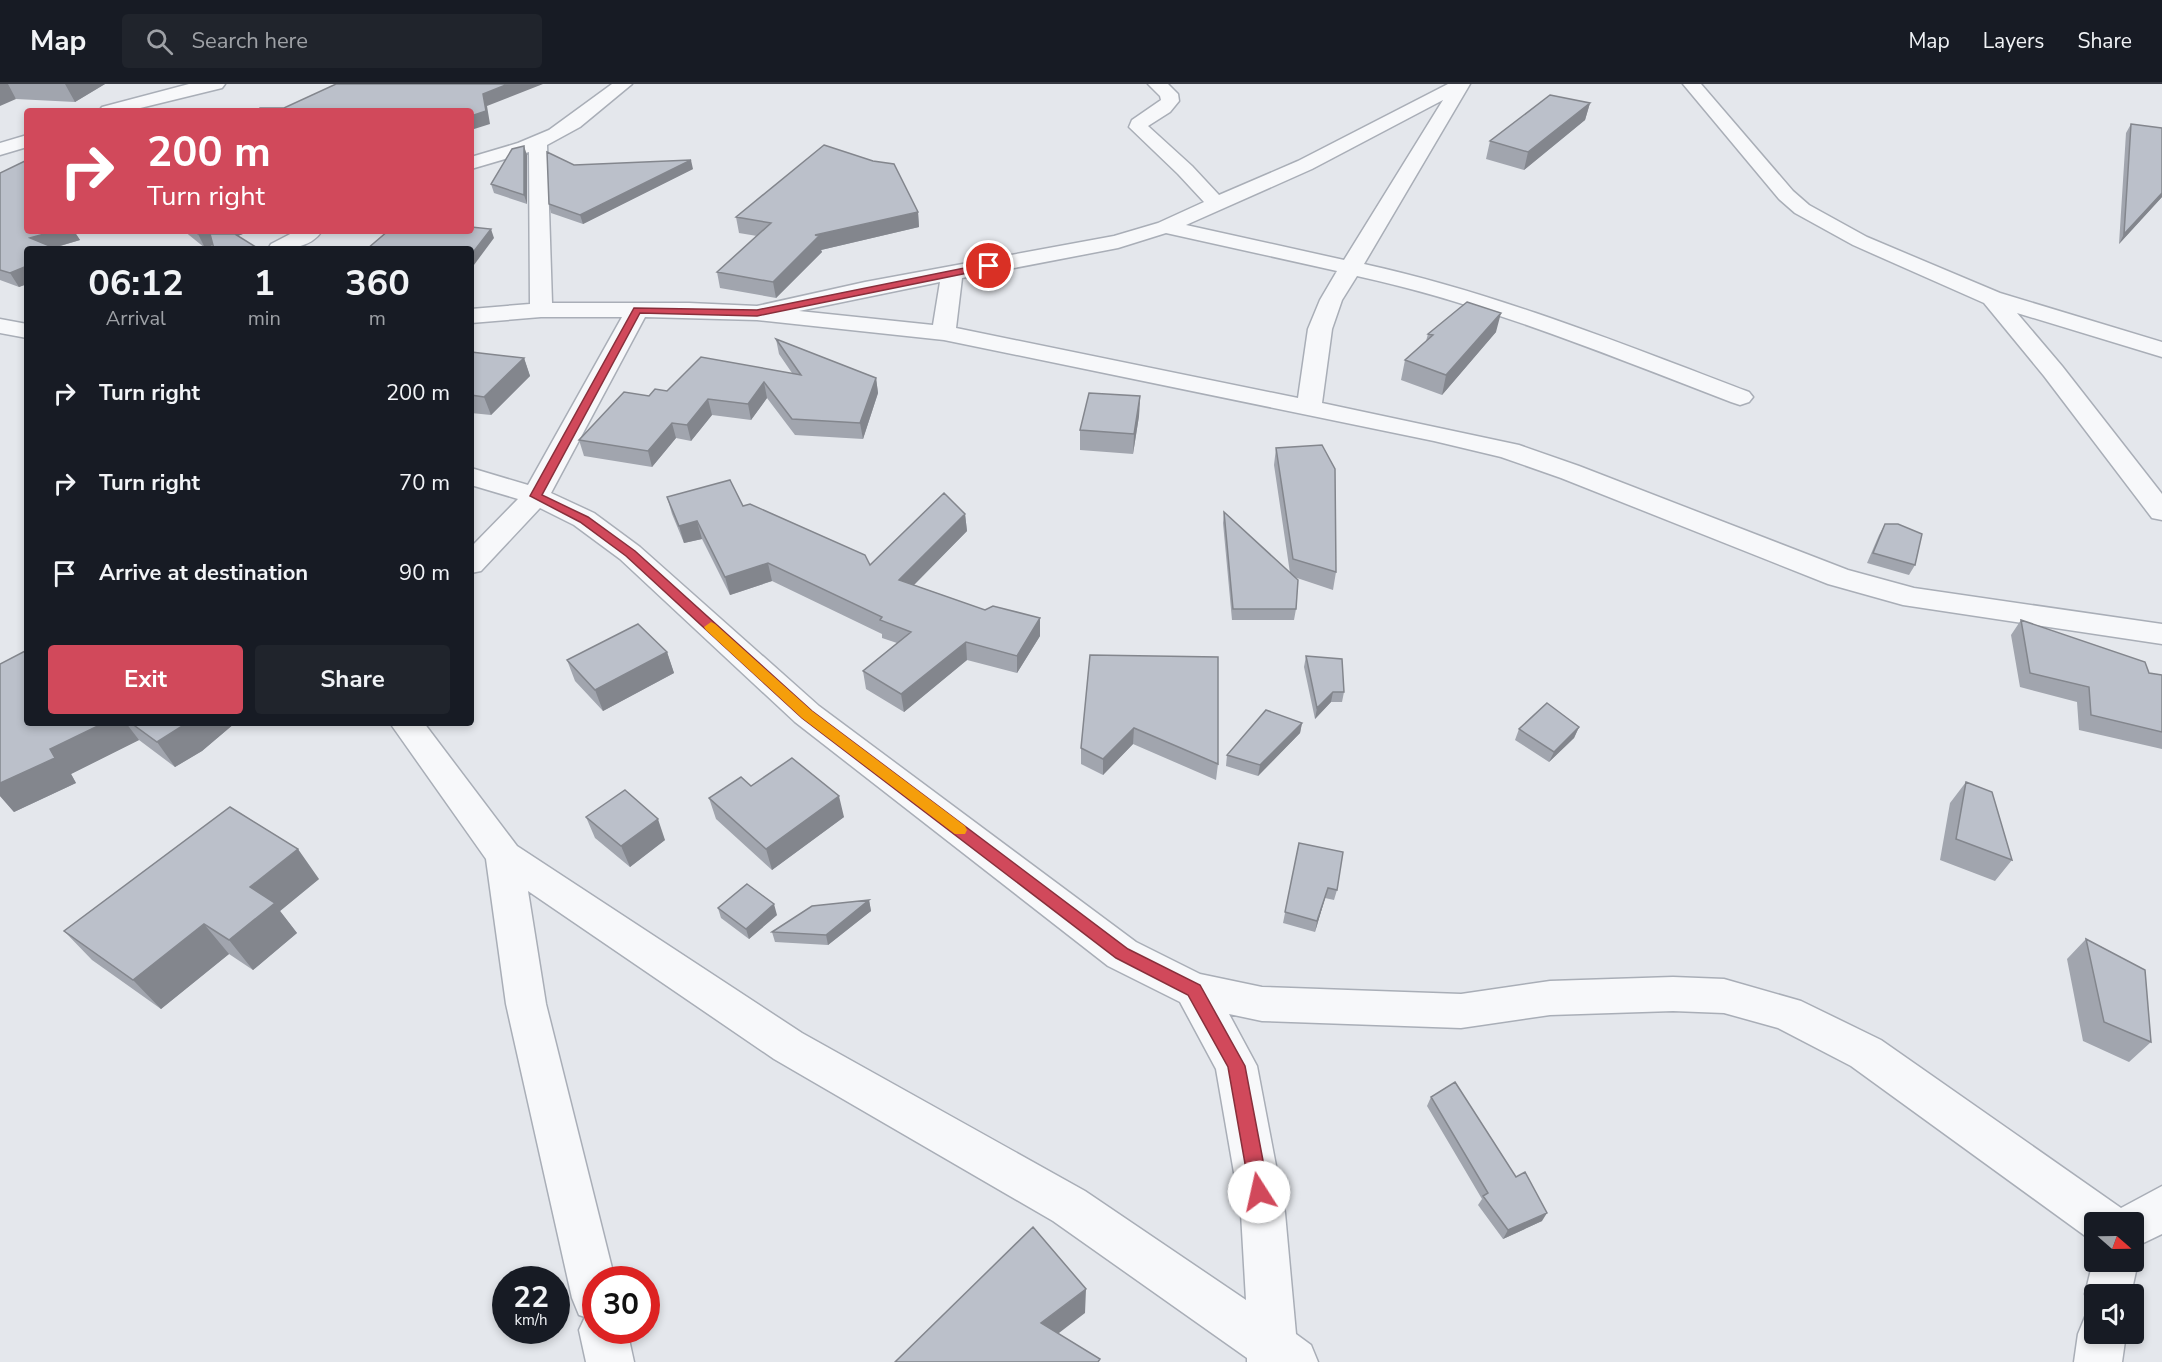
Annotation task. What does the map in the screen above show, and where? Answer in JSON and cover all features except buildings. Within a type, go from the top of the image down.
[{"type":"street","points":[[119,108],[180,91],[216,84]]},
{"type":"street","points":[[474,162],[538,143],[576,121],[623,84]]},
{"type":"street","points":[[1157,84],[1168,94],[1170,101],[1164,108],[1138,124],[1138,127],[1185,170],[1217,205]]},
{"type":"street","points":[[1692,84],[1786,195],[1802,209],[1860,241],[1992,298],[2162,350]]},
{"type":"street","points":[[757,313],[952,272],[1118,242],[1165,227],[1305,165],[1461,85]]},
{"type":"street","points":[[1309,409],[1320,329],[1331,300],[1461,85]]},
{"type":"street","points":[[0,149],[24,142]]},
{"type":"street","points":[[538,143],[541,310]]},
{"type":"street","points":[[1165,227],[1415,282],[1560,328],[1740,397]]},
{"type":"street","points":[[284,246],[306,234]]},
{"type":"street","points":[[944,333],[952,272]]},
{"type":"street","points":[[1992,298],[2053,371],[2162,512]]},
{"type":"street","points":[[474,316],[541,310],[757,313],[944,333],[1510,451],[1570,472],[1838,577],[1914,598],[2162,633]]},
{"type":"street","points":[[474,561],[536,496],[637,310]]},
{"type":"street","points":[[0,326],[24,330]]},
{"type":"street","points":[[474,477],[536,496],[584,519],[630,553],[807,714],[1122,954],[1194,990],[1262,1004],[1461,1011],[1550,998],[1672,994],[1724,996],[1787,1013],[1866,1053],[2090,1212]]},
{"type":"street","points":[[408,726],[504,856],[788,1046],[1069,1206],[1279,1357]]},
{"type":"street","points":[[504,856],[526,1004],[588,1266]]},
{"type":"street","points":[[1194,990],[1236,1066],[1263,1213],[1279,1357]]},
{"type":"street","points":[[2144,1219],[2162,1208]]},
{"type":"street","points":[[606,1344],[610,1362]]},
{"type":"street","points":[[2098,1362],[2101,1344]]},
{"type":"slow traffic","points":[[711,627],[807,714],[960,830]]},
{"type":"route","points":[[989,266],[865,289],[757,313],[637,310],[536,496],[584,519],[630,553],[807,714],[1122,954],[1194,990],[1236,1066],[1259,1192]]}]
